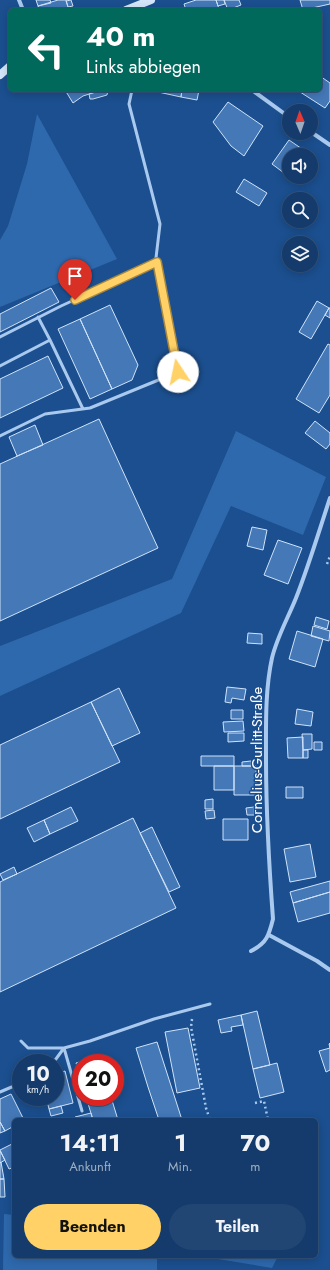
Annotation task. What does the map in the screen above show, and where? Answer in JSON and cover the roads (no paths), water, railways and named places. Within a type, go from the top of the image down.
[{"type":"street","points":[[131,8],[150,0]]},
{"type":"street","points":[[0,75],[8,68]]},
{"type":"street","points":[[255,92],[282,112]]},
{"type":"street","points":[[318,137],[330,145]]},
{"type":"street","name":"Cornelius-Gurlitt-Straße","points":[[269,935],[273,918],[266,797],[266,724],[272,657],[311,558],[330,498]]},
{"type":"street","points":[[251,951],[258,947],[269,935],[317,961],[330,970]]},
{"type":"lane","points":[[0,436],[45,414],[90,408],[178,372],[157,262],[160,224],[129,104],[132,92]]},
{"type":"lane","points":[[0,337],[38,317],[157,262]]},
{"type":"lane","points":[[38,317],[83,409]]},
{"type":"lane","points":[[0,366],[50,340]]},
{"type":"lane","points":[[21,1041],[28,1048],[64,1048],[90,1041],[154,1019],[210,1004]]},
{"type":"lane","points":[[60,1054],[64,1048]]},
{"type":"lane","points":[[64,1048],[82,1111]]},
{"type":"lane","points":[[0,1092],[12,1087]]}]
